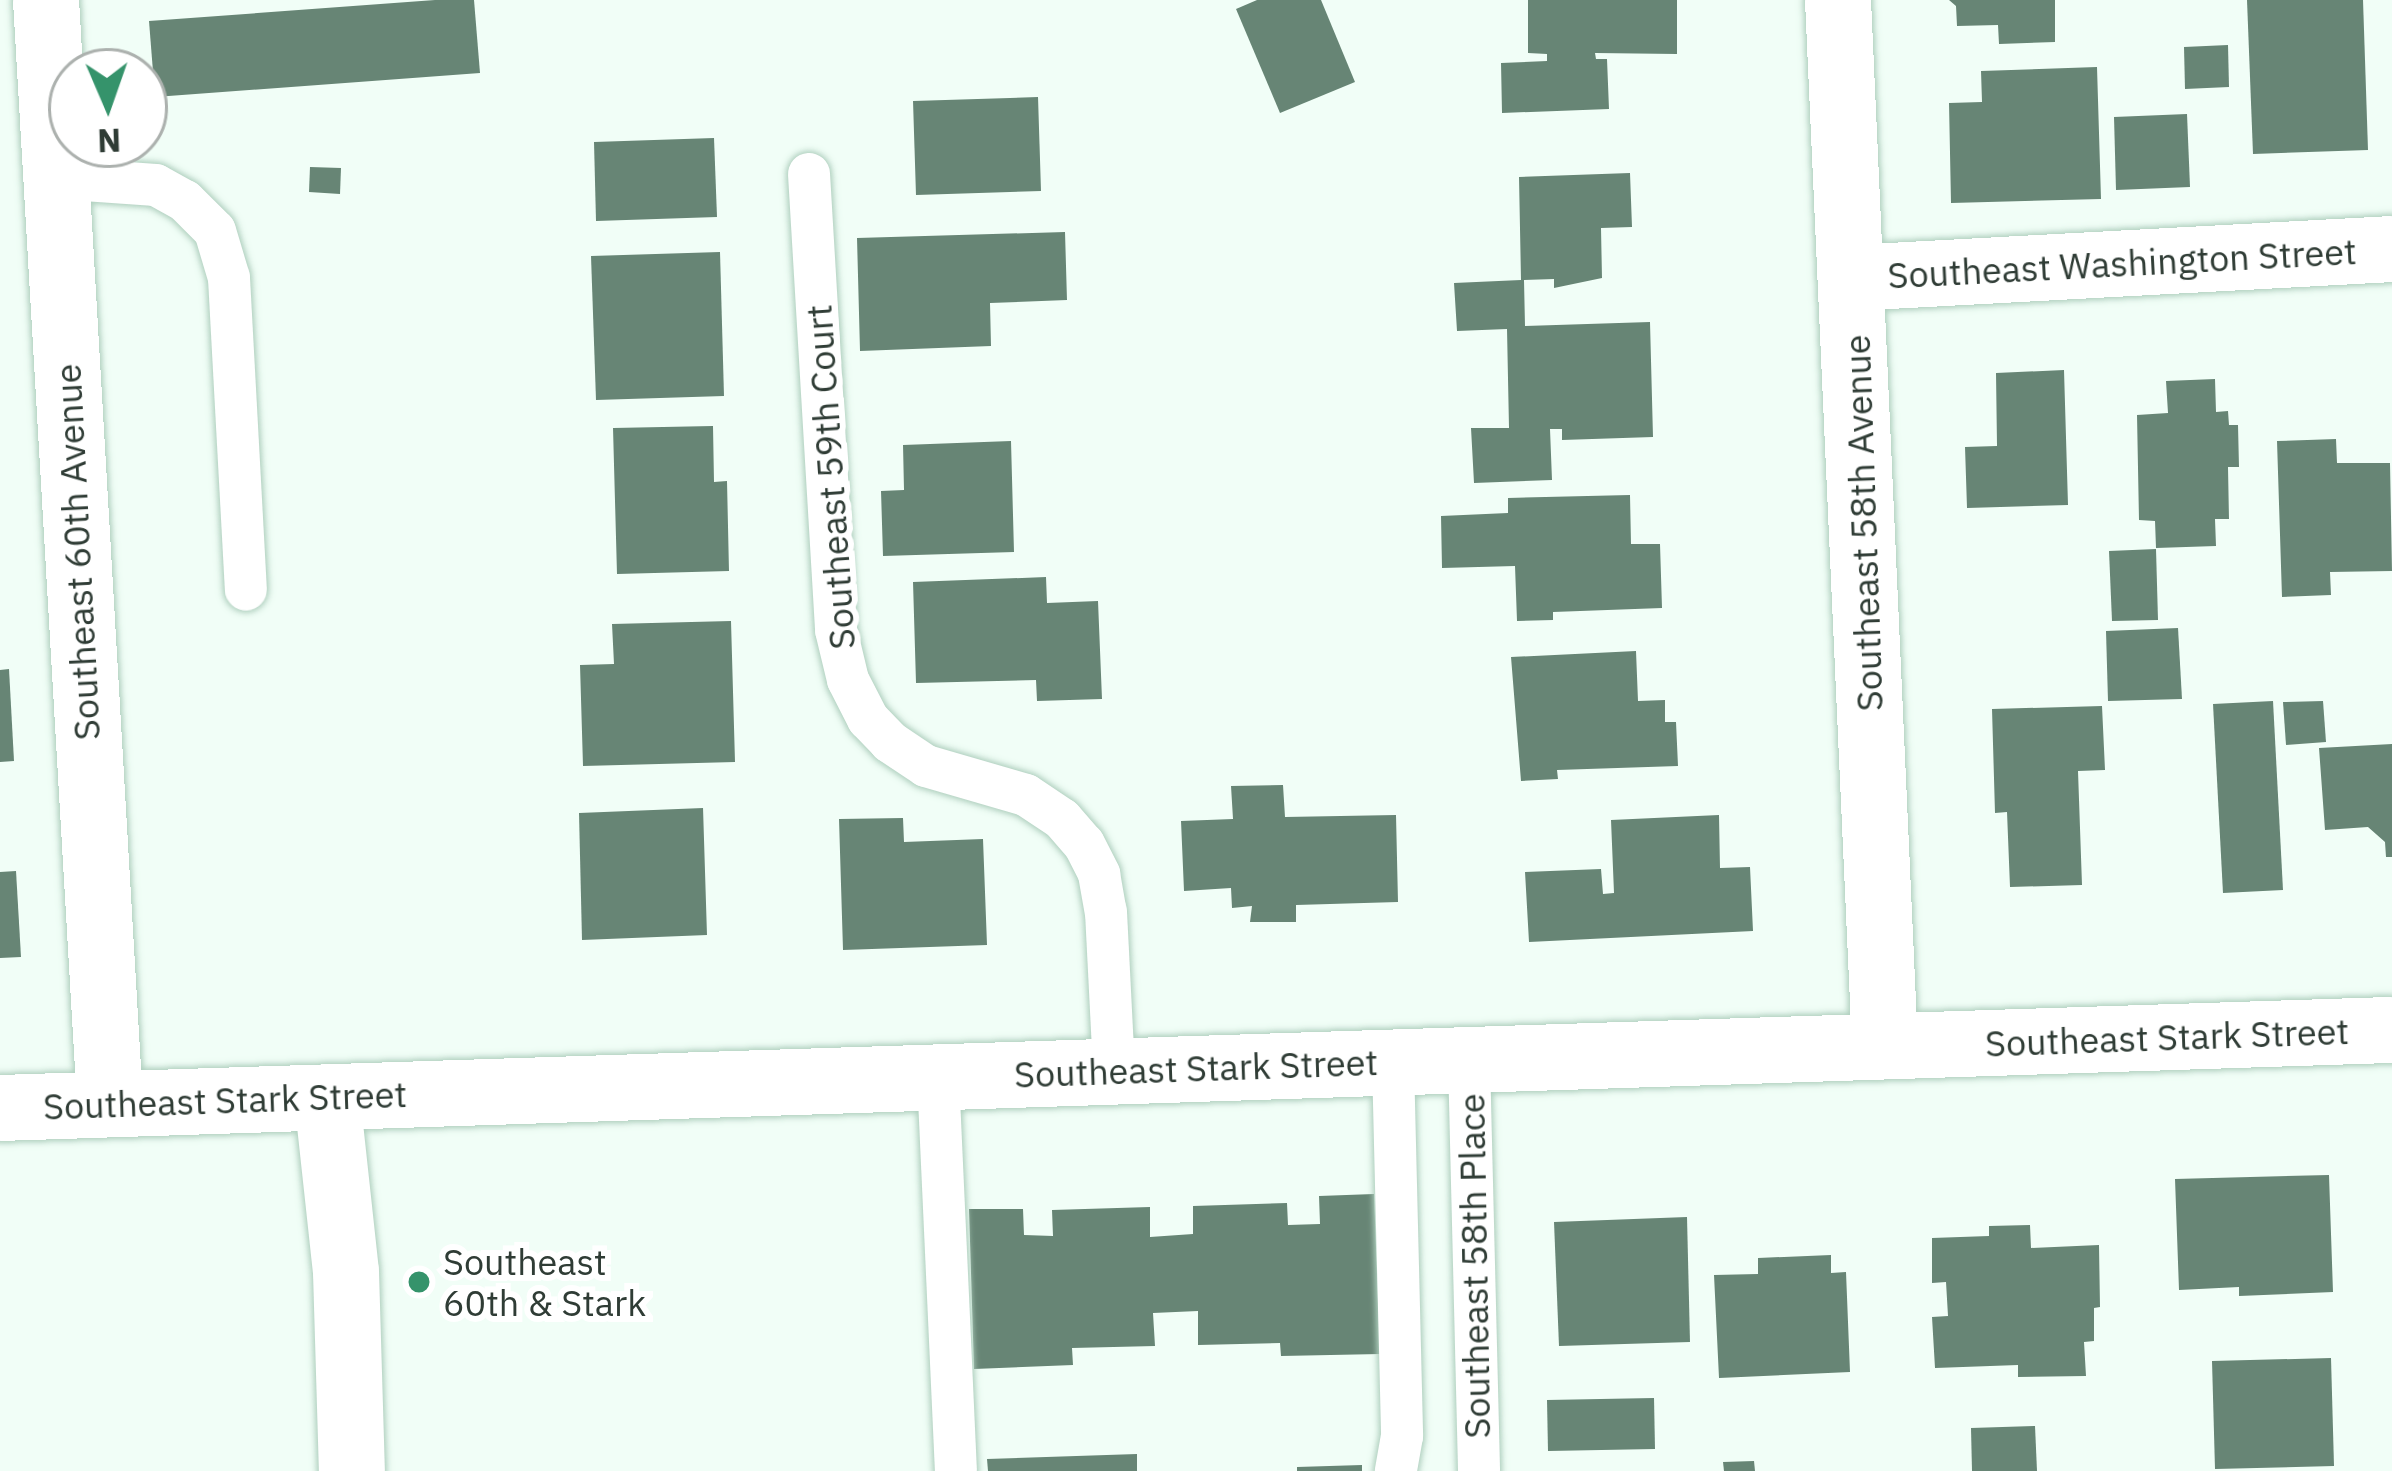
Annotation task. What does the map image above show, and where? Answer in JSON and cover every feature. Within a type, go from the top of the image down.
[{"type":"street","name":"Southeast 60th Avenue","points":[[46,0],[110,1104]]},
{"type":"street","name":"Southeast 58th Avenue","points":[[1838,0],[1885,1046]]},
{"type":"street","name":"Southeast Washington Street","points":[[1852,278],[2392,249]]},
{"type":"street","name":"Southeast Stark Street","points":[[0,1108],[2392,1030]]},
{"type":"street","points":[[327,1096],[346,1272],[352,1471]]},
{"type":"lane","name":"Southeast 59th Court","points":[[809,174],[836,630],[848,680],[868,719],[890,742],[926,766],[1026,795],[1063,819],[1084,844],[1099,874],[1106,912],[1114,1072]]},
{"type":"lane","points":[[56,178],[156,185],[185,201],[215,231],[229,278],[246,590]]},
{"type":"lane","name":"Southeast 58th Place","points":[[1469,1060],[1479,1471]]},
{"type":"lane","points":[[1393,1062],[1402,1436],[1396,1471]]},
{"type":"lane","points":[[938,1076],[956,1471]]},
{"type":"building","points":[[474,0],[480,73],[168,96],[168,48],[151,48],[149,21]]},
{"type":"building","points":[[1257,0],[1321,0],[1355,82],[1280,113],[1236,9]]},
{"type":"building","points":[[1528,0],[1677,0],[1677,54],[1595,53],[1596,59],[1607,59],[1609,109],[1502,113],[1501,63],[1547,61],[1547,54],[1528,53]]},
{"type":"building","points":[[1949,0],[2055,0],[2055,42],[1999,44],[1998,25],[1957,26],[1956,6]]},
{"type":"building","points":[[2247,0],[2363,0],[2368,150],[2253,154]]},
{"type":"building","points":[[2228,45],[2229,87],[2185,89],[2184,47]]},
{"type":"building","points":[[2097,67],[2101,199],[1951,203],[1949,103],[1982,102],[1981,71]]},
{"type":"building","points":[[1038,97],[1041,191],[916,195],[913,101]]},
{"type":"building","points":[[2187,114],[2190,187],[2116,190],[2114,117]]},
{"type":"building","points":[[714,138],[717,217],[596,221],[594,142]]},
{"type":"building","points":[[310,167],[341,168],[340,194],[309,192]]},
{"type":"building","points":[[1630,173],[1632,227],[1601,228],[1602,278],[1554,288],[1554,279],[1524,280],[1525,326],[1650,322],[1653,437],[1562,440],[1562,429],[1550,429],[1552,480],[1474,483],[1471,428],[1509,428],[1507,329],[1457,331],[1454,283],[1521,280],[1519,177]]},
{"type":"building","points":[[1065,232],[1067,300],[990,303],[991,346],[860,351],[857,238]]},
{"type":"building","points":[[720,252],[724,396],[596,400],[591,256]]},
{"type":"building","points":[[2064,370],[2068,505],[1967,508],[1965,447],[1997,446],[1996,373]]},
{"type":"building","points":[[2215,379],[2216,412],[2228,411],[2229,425],[2238,425],[2239,467],[2228,467],[2229,519],[2215,519],[2216,546],[2156,548],[2155,521],[2139,520],[2137,415],[2168,413],[2166,381]]},
{"type":"building","points":[[713,426],[714,482],[727,481],[729,571],[617,574],[613,428]]},
{"type":"building","points":[[2336,439],[2337,463],[2390,463],[2392,571],[2330,572],[2331,595],[2282,597],[2277,441]]},
{"type":"building","points":[[1011,441],[1014,552],[883,556],[881,491],[904,490],[903,445]]},
{"type":"building","points":[[1630,495],[1631,544],[1660,544],[1662,608],[1553,612],[1553,620],[1517,621],[1515,566],[1442,568],[1441,516],[1508,513],[1508,498]]},
{"type":"building","points":[[2156,549],[2158,620],[2112,621],[2109,551]]},
{"type":"building","points":[[1046,577],[1047,603],[1098,601],[1102,699],[1037,701],[1036,680],[916,683],[913,582]]},
{"type":"building","points":[[731,621],[735,762],[583,766],[580,665],[614,664],[612,624]]},
{"type":"building","points":[[2178,628],[2182,699],[2108,701],[2106,631]]},
{"type":"building","points":[[1636,651],[1638,701],[1665,700],[1665,722],[1676,722],[1678,766],[1557,770],[1558,779],[1521,781],[1511,657]]},
{"type":"building","points":[[9,669],[14,761],[0,762],[0,670]]},
{"type":"building","points":[[2273,701],[2283,890],[2223,893],[2213,704]]},
{"type":"building","points":[[2323,701],[2326,742],[2286,745],[2283,702]]},
{"type":"building","points":[[2102,706],[2105,770],[2078,771],[2082,885],[2010,887],[2007,812],[1995,813],[1992,709]]},
{"type":"building","points":[[2392,744],[2392,857],[2386,857],[2385,842],[2368,827],[2325,830],[2319,748]]},
{"type":"building","points":[[1283,785],[1285,817],[1396,815],[1398,902],[1296,905],[1296,922],[1250,922],[1252,906],[1232,908],[1231,888],[1184,891],[1181,821],[1233,819],[1231,786]]},
{"type":"building","points":[[703,808],[707,935],[582,940],[579,813]]},
{"type":"building","points":[[1719,815],[1720,868],[1750,867],[1753,931],[1529,942],[1525,872],[1601,869],[1603,894],[1614,893],[1611,820]]},
{"type":"building","points":[[903,818],[904,842],[983,839],[987,945],[843,950],[839,819]]},
{"type":"building","points":[[16,871],[21,957],[0,958],[0,872]]},
{"type":"building","points":[[2329,1175],[2333,1292],[2239,1296],[2239,1287],[2179,1290],[2175,1179]]},
{"type":"building","points":[[1374,1194],[1380,1354],[1281,1356],[1280,1343],[1198,1345],[1198,1311],[1153,1313],[1155,1346],[1072,1348],[1073,1365],[974,1369],[969,1209],[1023,1209],[1024,1235],[1053,1236],[1052,1210],[1150,1207],[1150,1237],[1193,1234],[1193,1206],[1287,1203],[1288,1225],[1320,1224],[1319,1196]]},
{"type":"building","points":[[1687,1217],[1690,1342],[1559,1346],[1554,1222]]},
{"type":"building","points":[[2030,1225],[2031,1248],[2099,1245],[2100,1307],[2094,1308],[2094,1341],[2084,1342],[2086,1376],[2018,1377],[2018,1365],[1935,1368],[1932,1317],[1948,1316],[1946,1282],[1932,1283],[1932,1238],[1989,1236],[1989,1226]]},
{"type":"building","points":[[1831,1255],[1831,1273],[1846,1272],[1850,1372],[1719,1378],[1714,1275],[1758,1274],[1758,1258]]},
{"type":"building","points":[[2331,1358],[2334,1466],[2215,1469],[2212,1361]]},
{"type":"building","points":[[1654,1398],[1655,1449],[1548,1451],[1547,1400]]},
{"type":"building","points":[[2035,1426],[2037,1471],[1972,1471],[1971,1428]]},
{"type":"building","points":[[1137,1454],[1137,1471],[988,1471],[987,1459]]},
{"type":"building","points":[[1754,1461],[1755,1471],[1724,1471],[1723,1462]]},
{"type":"building","points":[[1362,1465],[1362,1471],[1297,1471],[1297,1467]]},
{"type":"place","name":"Southeast 60th & Stark","points":[[419,1282]]}]
